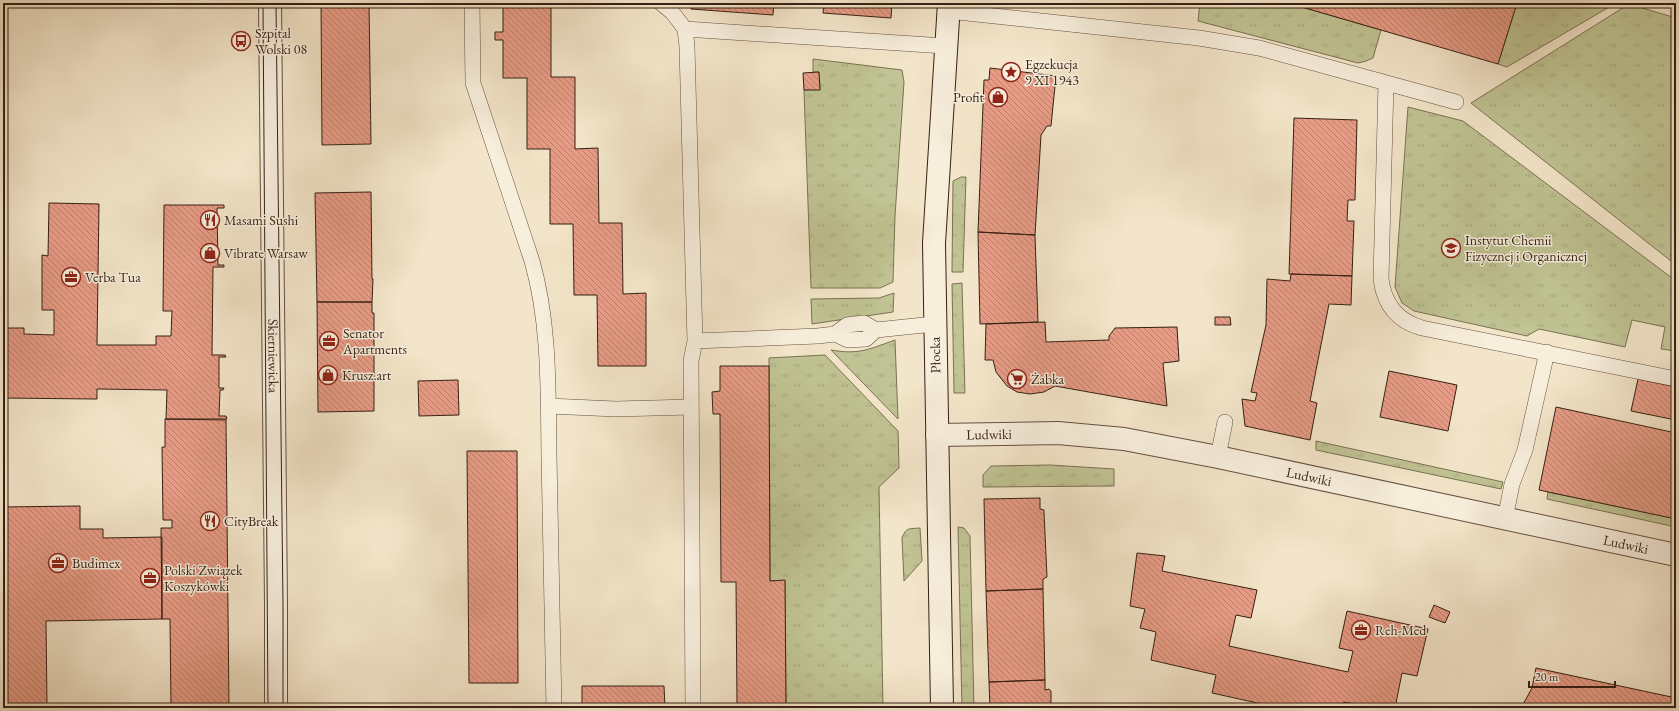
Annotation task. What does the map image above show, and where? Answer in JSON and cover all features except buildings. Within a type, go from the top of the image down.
[{"type":"street","name":"Skierniewicka","points":[[270,3],[276,708]]},
{"type":"street","name":"Płocka","points":[[942,708],[934,324],[935,209],[948,7]]},
{"type":"street","name":"Ludwiki","points":[[937,435],[1058,433],[1124,439],[1218,457],[1676,555]]},
{"type":"lane","points":[[472,3],[473,83],[537,276],[543,313],[548,406],[554,708]]},
{"type":"lane","points":[[661,3],[672,12],[685,29],[687,47],[696,341],[690,361],[693,708]]},
{"type":"lane","points":[[948,7],[1219,40],[1265,49],[1456,102]]},
{"type":"lane","points":[[685,29],[945,46]]},
{"type":"lane","points":[[1386,83],[1381,279],[1385,298],[1390,307],[1403,320],[1412,325],[1676,379]]},
{"type":"lane","points":[[696,341],[818,336],[834,334],[846,325],[864,323],[876,330],[934,324]]},
{"type":"lane","points":[[1505,519],[1512,484],[1525,450],[1546,352]]},
{"type":"lane","points":[[548,406],[616,409],[691,407]]},
{"type":"lane","points":[[1218,457],[1225,422]]},
{"type":"green space","points":[[1200,3],[1288,3],[1381,30],[1373,58],[1358,63],[1198,21]]},
{"type":"green space","points":[[1517,3],[1616,3],[1507,67],[1498,64]]},
{"type":"green space","points":[[1629,4],[1676,18],[1676,265],[1471,103]]},
{"type":"green space","points":[[813,59],[902,70],[904,82],[895,216],[893,282],[880,288],[811,288],[804,90],[820,89],[819,72],[813,72]]},
{"type":"green space","points":[[1408,107],[1463,121],[1676,281],[1676,351],[1661,349],[1665,327],[1632,320],[1625,347],[1539,329],[1527,336],[1414,311],[1402,303],[1395,287]]},
{"type":"green space","points":[[961,177],[966,177],[963,272],[952,272],[953,181]]},
{"type":"green space","points":[[962,283],[965,393],[954,393],[952,284]]},
{"type":"green space","points":[[894,293],[893,312],[812,324],[811,299],[879,298]]},
{"type":"green space","points":[[895,340],[898,419],[831,350],[850,352],[864,350]]},
{"type":"green space","points":[[825,355],[898,431],[899,468],[879,487],[883,708],[786,708],[785,581],[770,581],[769,358]]},
{"type":"green space","points":[[1316,441],[1503,482],[1501,489],[1316,450]]},
{"type":"green space","points":[[1050,465],[1114,469],[1114,486],[983,487],[983,475],[991,466]]},
{"type":"green space","points":[[1548,492],[1676,519],[1676,527],[1547,499]]},
{"type":"green space","points":[[958,527],[964,528],[970,536],[974,708],[962,708]]},
{"type":"green space","points":[[920,528],[922,561],[904,581],[902,538],[908,529]]},
{"type":"tram line","points":[[263,3],[268,708]]},
{"type":"tram line","points":[[276,3],[283,708]]},
{"type":"place","name":"Szpital Wolski 08","points":[[241,41]]},
{"type":"place","name":"Egzekucja 9 XI 1943","points":[[1011,72]]},
{"type":"place","name":"Profit","points":[[998,97]]},
{"type":"place","name":"Masami Sushi","points":[[210,220]]},
{"type":"place","name":"Instytut Chemii Fizycznej i Organicznej","points":[[1451,248]]},
{"type":"place","name":"Vibrate Warsaw","points":[[210,253]]},
{"type":"place","name":"Verba Tua","points":[[71,277]]},
{"type":"place","name":"Senator Apartments","points":[[329,341]]},
{"type":"place","name":"Krusz.art","points":[[328,375]]},
{"type":"place","name":"Żabka","points":[[1017,379]]},
{"type":"place","name":"CityBreak","points":[[210,521]]},
{"type":"place","name":"Budimex","points":[[58,563]]},
{"type":"place","name":"Polski Związek Koszykówki","points":[[150,578]]},
{"type":"place","name":"Reh-Med","points":[[1361,630]]}]
